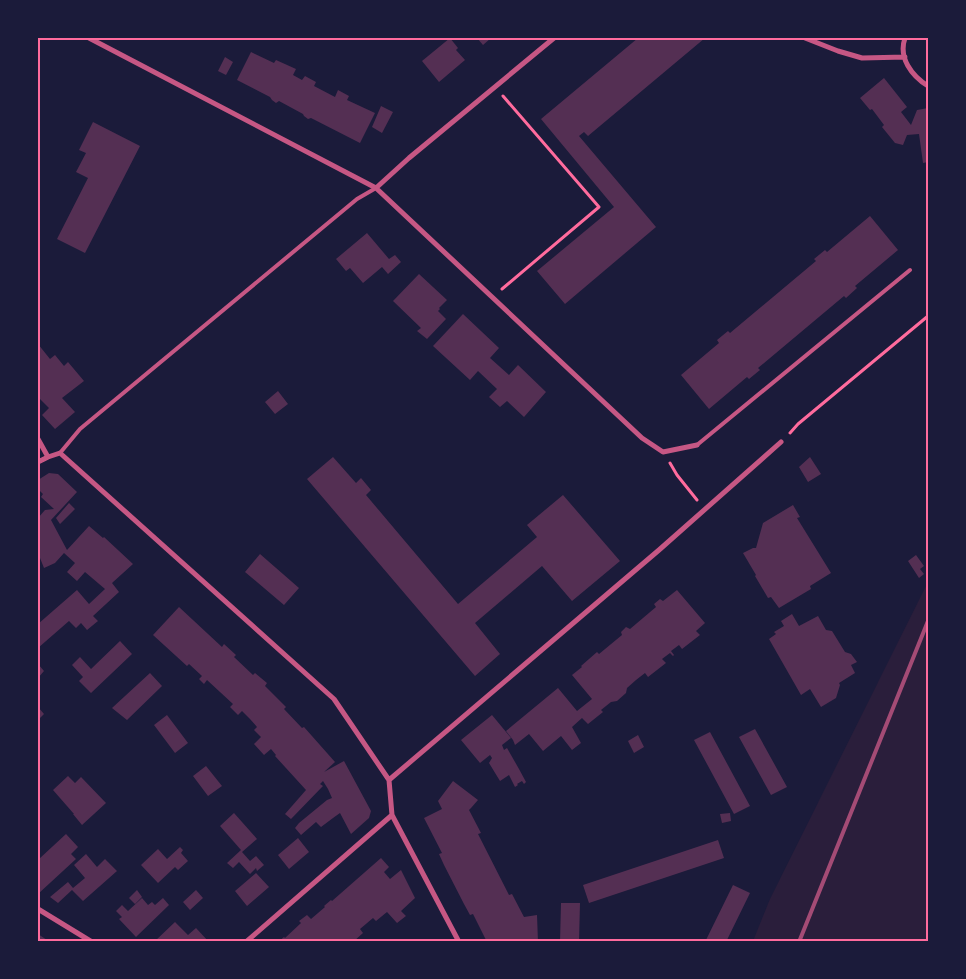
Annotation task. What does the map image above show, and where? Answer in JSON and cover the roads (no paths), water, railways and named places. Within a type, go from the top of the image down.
[{"type":"street","points":[[89,38],[376,188],[642,438],[663,452],[697,445]]},
{"type":"street","points":[[376,188],[409,158],[554,38]]},
{"type":"street","points":[[805,38],[862,58],[904,57]]},
{"type":"street","points":[[905,38],[903,50],[907,66],[919,80],[928,86]]},
{"type":"street","points":[[38,439],[48,457]]},
{"type":"street","points":[[389,780],[705,510],[781,442]]},
{"type":"street","points":[[38,462],[60,453],[334,699],[389,780],[392,815],[459,942]]},
{"type":"street","points":[[246,942],[392,815]]},
{"type":"street","points":[[38,909],[92,942]]},
{"type":"lane","points":[[60,453],[80,429],[357,199],[376,188]]},
{"type":"lane","points":[[697,445],[910,270]]},
{"type":"railway","points":[[799,942],[928,621]]}]
